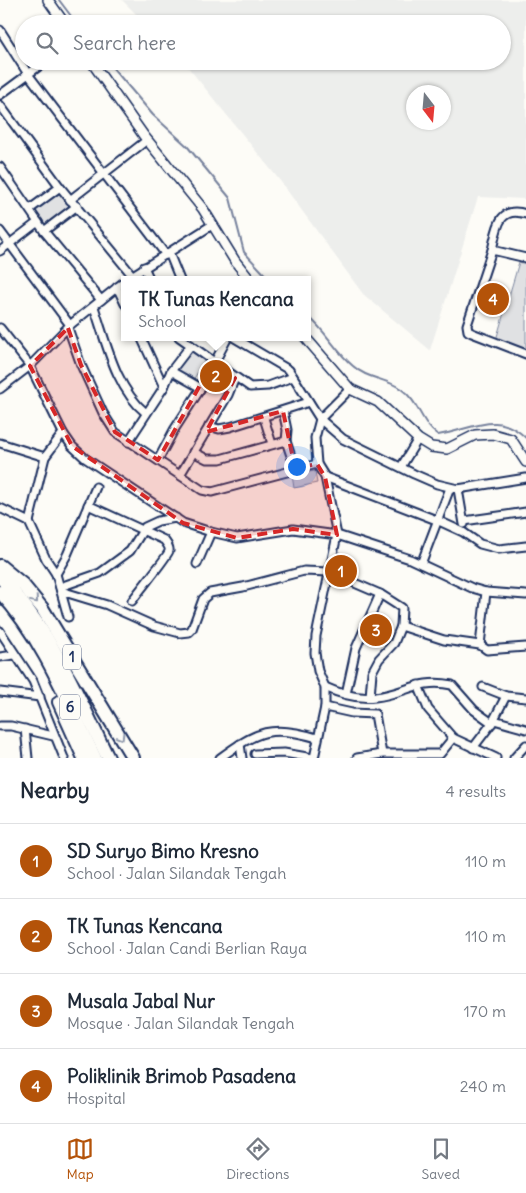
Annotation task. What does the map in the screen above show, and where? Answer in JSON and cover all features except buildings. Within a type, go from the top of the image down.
[{"type":"highway","name":"1","points":[[0,566],[23,585],[42,608],[133,758]]},
{"type":"highway","name":"6","points":[[0,577],[20,598],[45,633],[108,758]]},
{"type":"highway","name":"6","points":[[0,592],[11,604],[45,657],[95,758]]},
{"type":"highway","name":"1","points":[[45,657],[62,709],[84,758]]},
{"type":"street","points":[[48,0],[59,15]]},
{"type":"street","points":[[0,30],[15,54]]},
{"type":"street","points":[[25,70],[168,254],[178,276]]},
{"type":"street","points":[[0,96],[34,70]]},
{"type":"street","points":[[97,70],[145,138],[193,197],[247,276]]},
{"type":"street","points":[[0,105],[60,187],[77,206],[126,276]]},
{"type":"street","points":[[69,198],[145,138]]},
{"type":"street","points":[[0,167],[44,231],[101,300]]},
{"type":"street","points":[[30,210],[60,187]]},
{"type":"street","points":[[44,231],[77,206]]},
{"type":"street","points":[[526,214],[515,211],[508,212],[502,217],[467,328],[472,333],[526,354]]},
{"type":"street","points":[[0,246],[37,220]]},
{"type":"street","points":[[132,276],[212,224]]},
{"type":"street","points":[[0,231],[69,326],[81,365],[103,413],[115,432],[128,442],[207,492],[295,468],[317,464]]},
{"type":"street","points":[[0,251],[8,242]]},
{"type":"street","points":[[492,250],[526,258]]},
{"type":"street","points":[[144,267],[148,276]]},
{"type":"street","points":[[0,389],[18,377],[69,326],[121,285]]},
{"type":"street","points":[[118,287],[121,294]]},
{"type":"street","points":[[94,306],[117,370],[136,405],[146,414]]},
{"type":"street","points":[[0,328],[28,368],[72,446],[85,458],[176,518],[211,532],[237,538],[292,529],[337,535],[421,564],[486,592],[526,595]]},
{"type":"street","points":[[143,341],[164,387]]},
{"type":"street","points":[[184,341],[235,378],[255,388],[293,377]]},
{"type":"street","points":[[158,460],[174,430],[201,388],[226,341]]},
{"type":"street","points":[[240,341],[284,366],[320,420],[343,439],[450,488],[458,489],[526,478]]},
{"type":"street","points":[[308,341],[350,389],[378,402],[418,439],[431,447],[447,449],[475,435],[493,434],[512,439],[526,462]]},
{"type":"street","points":[[128,442],[164,387],[170,371],[190,345]]},
{"type":"street","points":[[170,371],[201,388]]},
{"type":"street","points":[[180,475],[235,378]]},
{"type":"street","points":[[255,754],[284,752],[313,758],[325,707],[325,687],[318,671],[315,653],[316,636],[337,535],[325,477],[317,464],[315,438],[320,420],[350,389]]},
{"type":"street","points":[[209,426],[223,428],[264,418],[309,402]]},
{"type":"street","points":[[283,411],[287,430],[286,441],[295,468]]},
{"type":"street","points":[[264,418],[272,444]]},
{"type":"street","points":[[63,433],[46,457],[30,522],[46,559],[56,574],[68,616]]},
{"type":"street","points":[[402,467],[418,439]]},
{"type":"street","points":[[193,452],[207,459],[220,458],[286,441]]},
{"type":"street","points":[[0,443],[46,457]]},
{"type":"street","points":[[325,477],[439,521],[463,532],[480,544],[499,549],[526,546]]},
{"type":"street","points":[[56,574],[67,556],[96,487]]},
{"type":"street","points":[[421,564],[450,488]]},
{"type":"street","points":[[458,489],[464,521],[463,532]]},
{"type":"street","points":[[88,505],[164,540],[169,551],[132,600]]},
{"type":"street","points":[[0,508],[30,522]]},
{"type":"street","points":[[464,521],[526,512]]},
{"type":"street","points":[[61,589],[106,570],[130,551],[146,527],[158,521],[176,518]]},
{"type":"street","points":[[198,564],[211,532]]},
{"type":"street","points":[[61,589],[141,618],[154,626],[180,633],[189,632],[203,599],[210,593],[243,587],[296,573],[329,572],[380,594],[402,608],[401,626],[394,643],[374,666],[370,697]]},
{"type":"street","points":[[480,644],[486,592]]},
{"type":"street","points":[[346,694],[356,648],[380,594]]},
{"type":"street","points":[[401,626],[444,640],[480,644],[487,650],[526,647]]},
{"type":"street","points":[[0,630],[14,655],[33,681],[64,758]]},
{"type":"street","points":[[0,657],[14,655]]},
{"type":"street","points":[[325,687],[346,694],[370,697],[397,692],[428,682],[452,685],[474,710],[493,722],[526,729]]},
{"type":"street","points":[[418,685],[428,709],[453,738],[496,758]]},
{"type":"street","points":[[483,687],[506,696],[526,698]]},
{"type":"street","points":[[0,692],[40,697]]},
{"type":"street","points":[[473,748],[493,722],[506,696]]},
{"type":"street","points":[[325,707],[352,713],[375,714],[382,754]]},
{"type":"street","points":[[0,726],[25,729],[54,736]]},
{"type":"street","points":[[25,729],[28,758]]},
{"type":"street","points":[[220,758],[257,734],[284,730],[317,742]]},
{"type":"street","points":[[357,758],[382,754],[442,756],[453,738]]},
{"type":"street","points":[[240,744],[242,758]]},
{"type":"street","points":[[514,758],[526,745]]},
{"type":"highlighted area","points":[[68,328],[81,365],[115,432],[158,460],[213,362],[235,378],[206,432],[283,411],[295,468],[317,464],[325,477],[337,535],[293,529],[237,538],[183,523],[72,446],[30,366]]},
{"type":"shaded area","points":[[122,0],[526,0],[526,199],[478,197],[430,350],[363,294],[281,182],[190,70],[511,70],[511,15],[137,15]]},
{"type":"shaded area","points":[[59,191],[71,207],[46,226],[34,209]]},
{"type":"shaded area","points":[[519,262],[526,264],[526,349],[496,340]]},
{"type":"shaded area","points":[[189,350],[205,360],[192,382],[175,373]]},
{"type":"shaded area","points":[[315,471],[317,483],[294,488],[292,475]]},
{"type":"waterway","points":[[59,0],[70,15]]},
{"type":"waterway","points":[[115,70],[153,115],[187,146],[230,198],[244,252],[266,276]]},
{"type":"waterway","points":[[311,319],[341,354],[358,370],[395,385],[407,394],[428,425],[438,435],[494,423],[515,429],[526,438]]},
{"type":"place","name":"Poliklinik Brimob Pasadena","points":[[493,299]]},
{"type":"place","name":"TK Tunas Kencana","points":[[216,376]]},
{"type":"place","name":"SD Suryo Bimo Kresno","points":[[341,571]]},
{"type":"place","name":"Musala Jabal Nur","points":[[376,630]]}]
